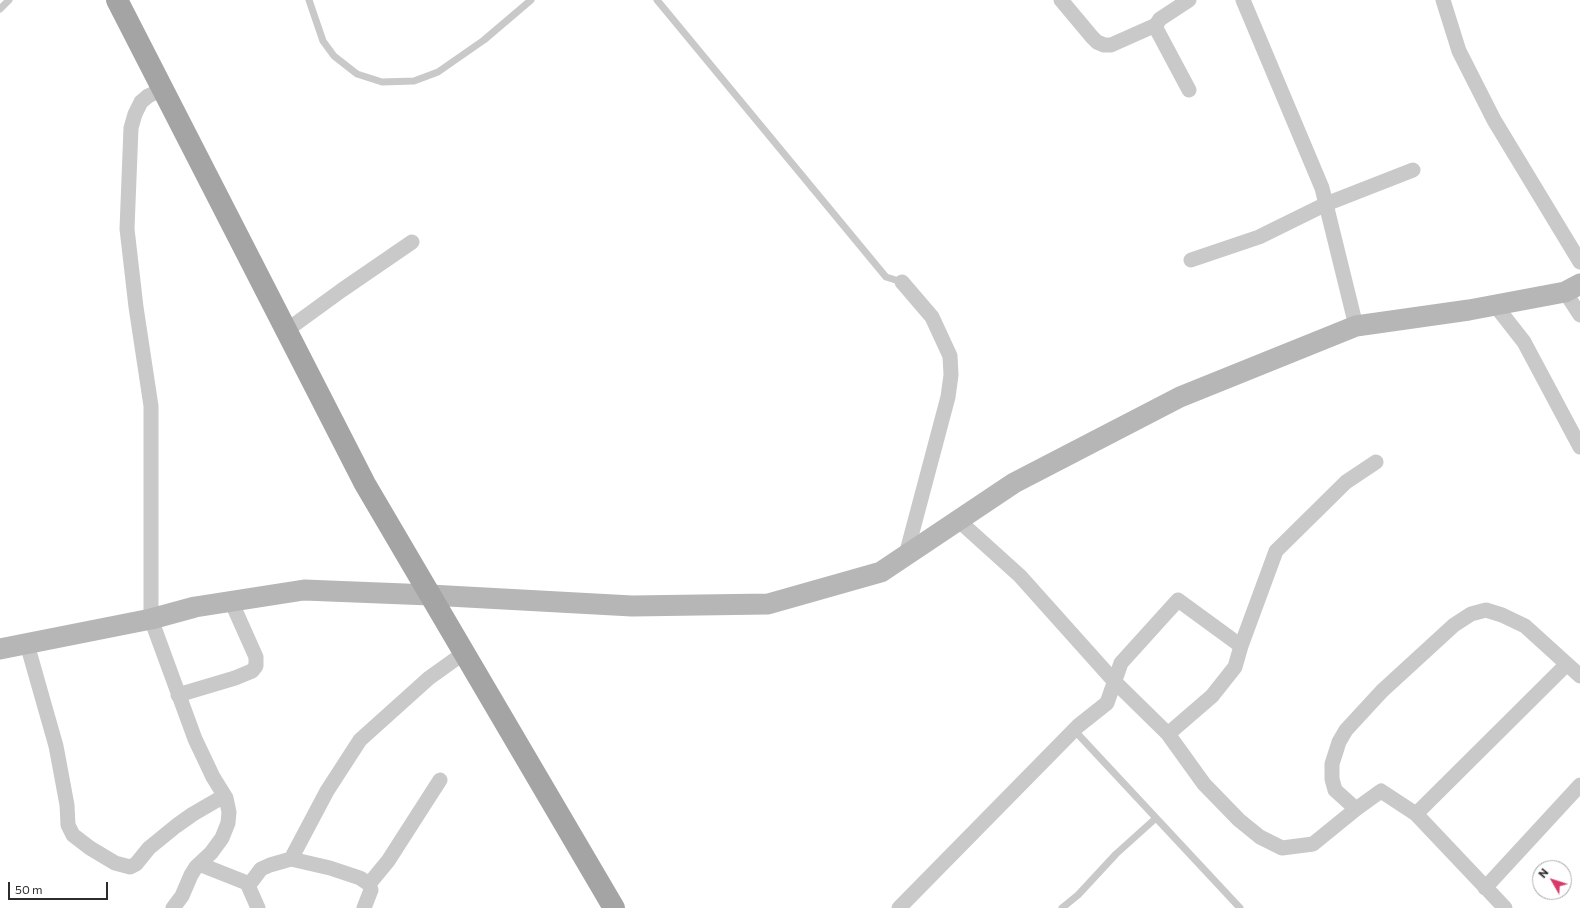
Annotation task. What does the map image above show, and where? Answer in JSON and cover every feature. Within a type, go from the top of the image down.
[{"type":"main road","points":[[117,0],[366,484],[614,908]]},
{"type":"street","points":[[1061,0],[1092,37],[1097,42],[1104,45],[1111,45],[1156,26],[1160,19],[1189,0]]},
{"type":"street","points":[[1243,0],[1322,188],[1356,326]]},
{"type":"street","points":[[1443,0],[1459,51],[1494,120],[1580,262]]},
{"type":"street","points":[[1156,26],[1189,90]]},
{"type":"street","points":[[163,89],[148,96],[141,102],[135,114],[131,128],[127,229],[136,307],[151,406],[151,619],[195,739],[224,796],[230,812],[228,823],[222,838],[211,853],[191,874],[182,896],[173,908]]},
{"type":"street","points":[[1191,260],[1259,237],[1326,204],[1413,170]]},
{"type":"street","points":[[287,330],[412,242]]},
{"type":"street","points":[[902,282],[932,317],[950,356],[951,375],[948,397],[906,555]]},
{"type":"street","points":[[2,647],[26,644],[151,619],[195,607],[304,590],[632,606],[768,604],[881,572],[1014,483],[1180,397],[1356,326],[1496,305],[1572,288],[1580,315]]},
{"type":"street","points":[[1496,305],[1524,342],[1580,447]]},
{"type":"street","points":[[1168,734],[1212,696],[1235,667],[1241,646],[1276,551],[1346,482],[1376,462]]},
{"type":"street","points":[[958,520],[1020,576],[1114,681],[1168,734],[1204,784],[1239,820],[1260,837],[1282,848],[1313,844],[1381,791],[1416,814],[1505,908]]},
{"type":"street","points":[[898,908],[1074,730],[1107,703],[1121,663],[1178,600],[1241,646]]},
{"type":"street","points":[[178,695],[235,678],[252,671],[256,666],[256,657],[232,601]]},
{"type":"street","points":[[1356,809],[1335,790],[1332,779],[1332,764],[1339,742],[1346,730],[1382,691],[1454,625],[1471,614],[1486,610],[1502,615],[1525,626],[1580,676]]},
{"type":"street","points":[[26,644],[56,746],[67,805],[68,826],[73,835],[114,863],[130,867],[136,864],[149,848],[176,826],[224,796]]},
{"type":"street","points":[[291,859],[327,791],[360,740],[424,683],[464,652]]},
{"type":"street","points":[[1416,814],[1567,664]]},
{"type":"street","points":[[369,884],[388,861],[440,780]]},
{"type":"street","points":[[1485,888],[1580,785]]},
{"type":"street","points":[[247,883],[252,881],[261,869],[291,859],[330,868],[360,878],[369,884],[371,890],[364,908]]},
{"type":"street","points":[[199,864],[247,883],[258,908]]},
{"type":"lane","points":[[0,9],[9,0]]},
{"type":"lane","points":[[309,0],[323,41],[334,56],[357,74],[382,82],[414,81],[438,72],[484,40],[531,0]]},
{"type":"lane","points":[[657,0],[886,277],[902,282]]},
{"type":"lane","points":[[1074,730],[1240,908]]},
{"type":"lane","points":[[1062,908],[1078,895],[1116,854],[1156,818]]}]
